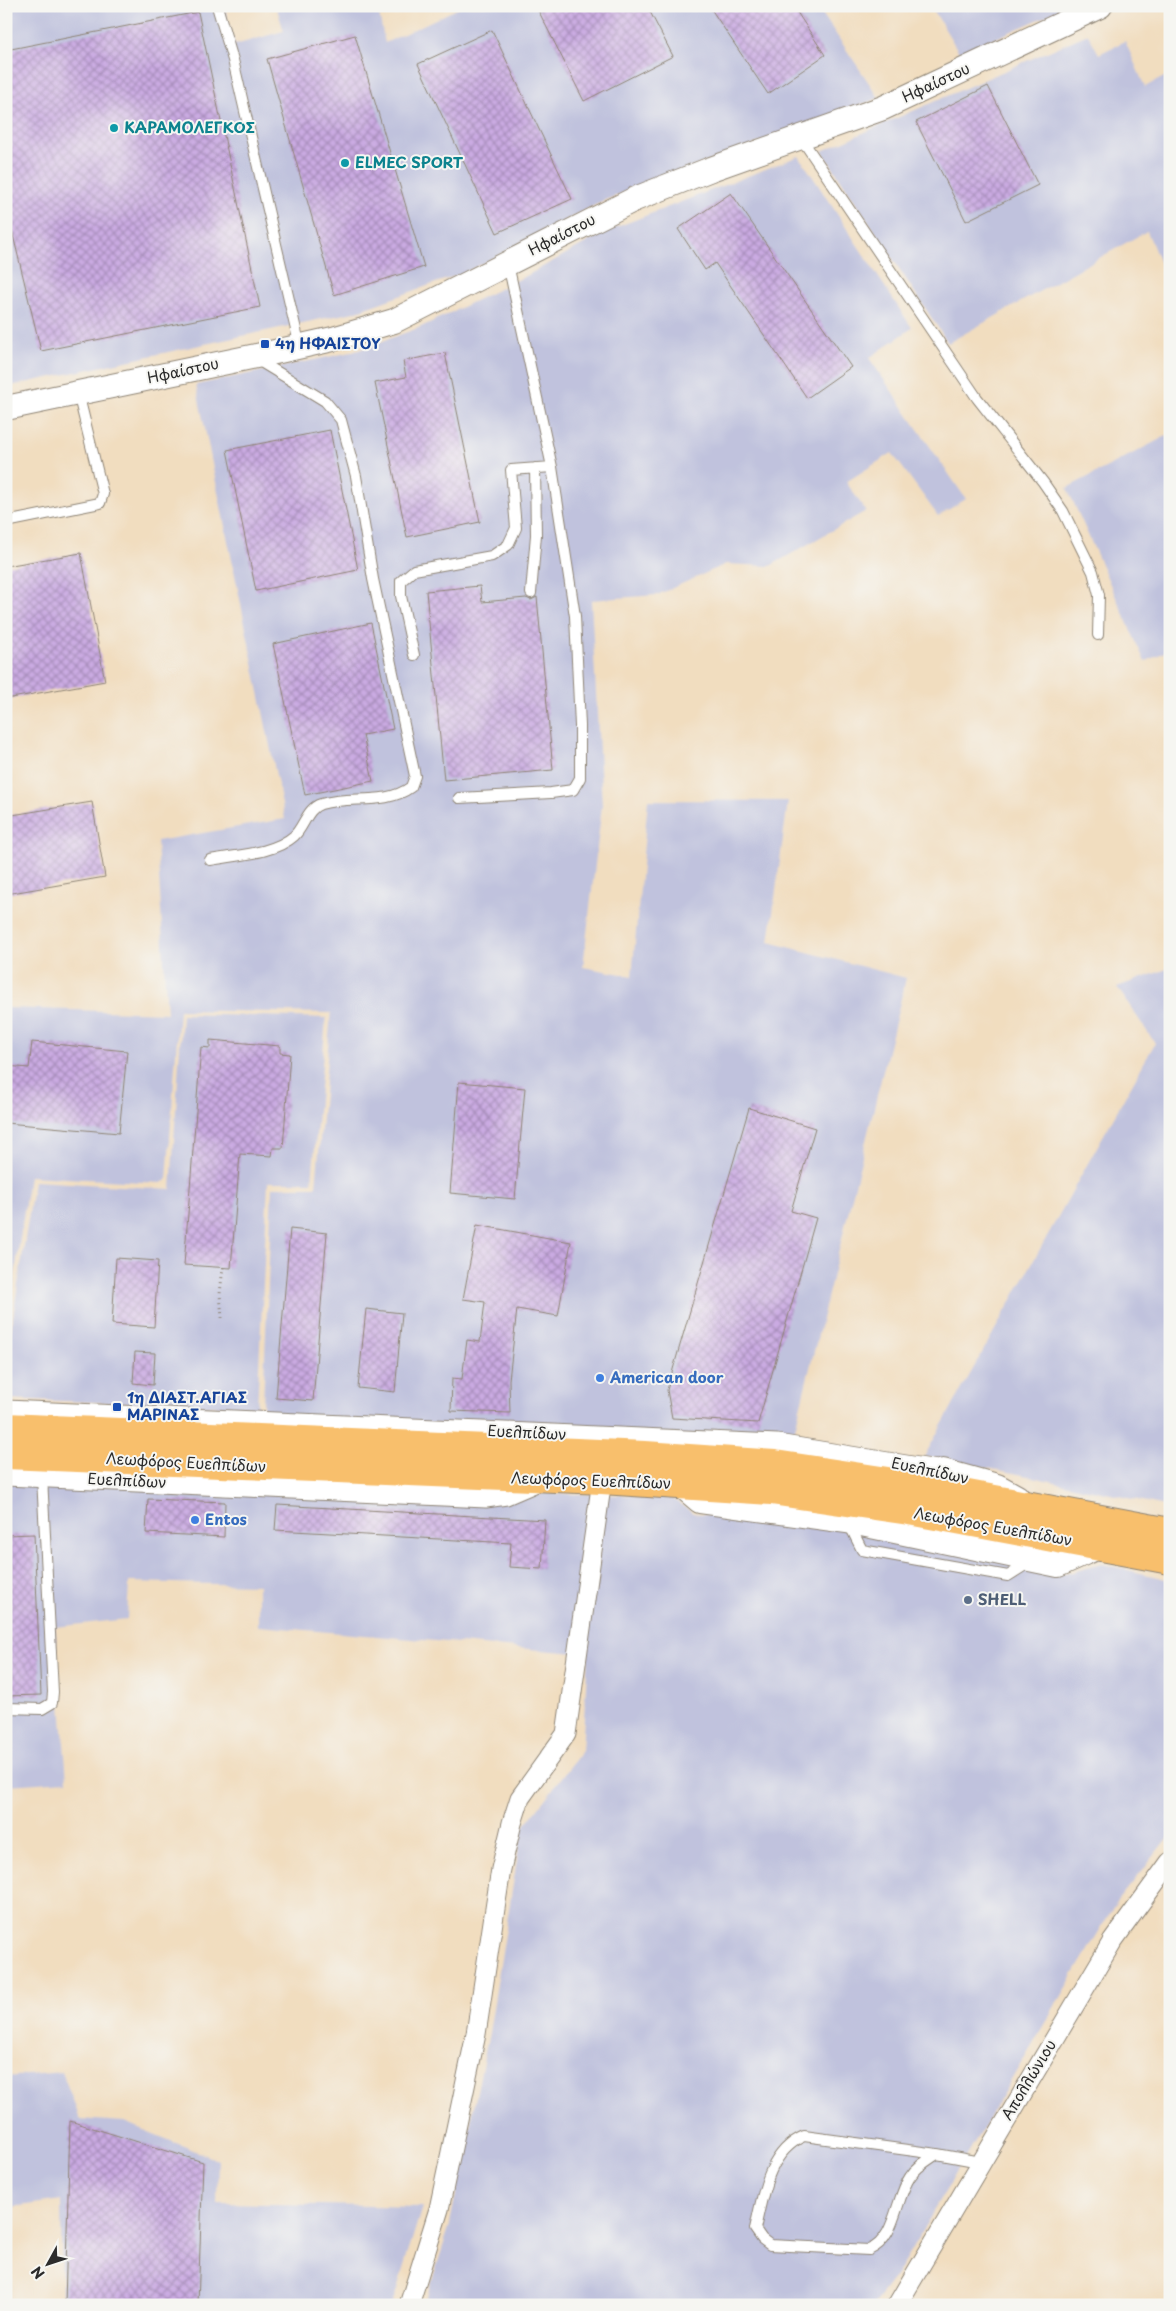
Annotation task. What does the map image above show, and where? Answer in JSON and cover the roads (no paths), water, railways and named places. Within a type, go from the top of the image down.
[{"type":"main road","name":"Λεωφόρος Ευελπίδων","points":[[6,1427],[182,1425],[776,1454],[942,1480],[1039,1508],[1170,1532]]},
{"type":"main road","name":"Λεωφόρος Ευελπίδων","points":[[6,1455],[602,1480],[770,1491],[908,1522],[1100,1546],[1170,1560]]},
{"type":"street","name":"Ηφαίστου","points":[[6,408],[300,347],[394,321],[641,196],[883,108],[1100,6]]},
{"type":"street","points":[[6,1410],[182,1425]]},
{"type":"street","name":"Ευελπίδων","points":[[6,1476],[486,1498],[506,1495],[544,1479]]},
{"type":"street","points":[[409,2305],[439,2209],[476,2034],[501,1869],[512,1823],[520,1798],[566,1734],[602,1480]]},
{"type":"street","points":[[680,1484],[700,1501],[847,1521],[908,1522],[1058,1565],[1100,1546]]},
{"type":"street","name":"Απολλώνιου","points":[[897,2305],[1112,1942],[1170,1862]]},
{"type":"lane","points":[[217,6],[233,60],[300,347]]},
{"type":"lane","points":[[801,138],[977,398],[1043,482],[1063,511],[1094,572],[1099,595],[1098,635]]},
{"type":"lane","points":[[459,798],[573,790],[580,778],[580,726],[575,616],[552,467],[507,263]]},
{"type":"lane","points":[[210,860],[272,848],[295,836],[306,816],[319,804],[390,797],[402,793],[411,787],[415,776],[373,578],[356,476],[341,420],[325,401],[253,357]]},
{"type":"lane","points":[[6,522],[100,503],[103,494],[78,393]]},
{"type":"lane","points":[[414,655],[401,596],[401,581],[414,570],[492,556],[508,545],[516,528],[511,470],[552,467]]},
{"type":"lane","points":[[531,593],[536,536],[535,468]]},
{"type":"lane","points":[[6,1708],[42,1709],[52,1703],[42,1477]]},
{"type":"lane","points":[[847,1521],[862,1550],[1008,1576],[1034,1559]]},
{"type":"lane","points":[[937,2154],[920,2165],[910,2177],[886,2237],[878,2246],[869,2250],[770,2245],[762,2239],[755,2229],[768,2175],[787,2145],[804,2136],[937,2154],[980,2162]]},
{"type":"place","name":"ΚΑΡΑΜΟΛΕΓΚΟΣ","points":[[114,128]]},
{"type":"place","name":"ELMEC SPORT","points":[[345,163]]},
{"type":"place","name":"4η ΗΦΑΙΣΤΟΥ","points":[[265,344]]},
{"type":"place","name":"American door","points":[[600,1378]]},
{"type":"place","name":"1η ΔΙΑΣΤ.ΑΓΙΑΣ ΜΑΡΙΝΑΣ","points":[[117,1407]]},
{"type":"place","name":"Entos","points":[[195,1520]]},
{"type":"place","name":"SHELL","points":[[968,1600]]}]
